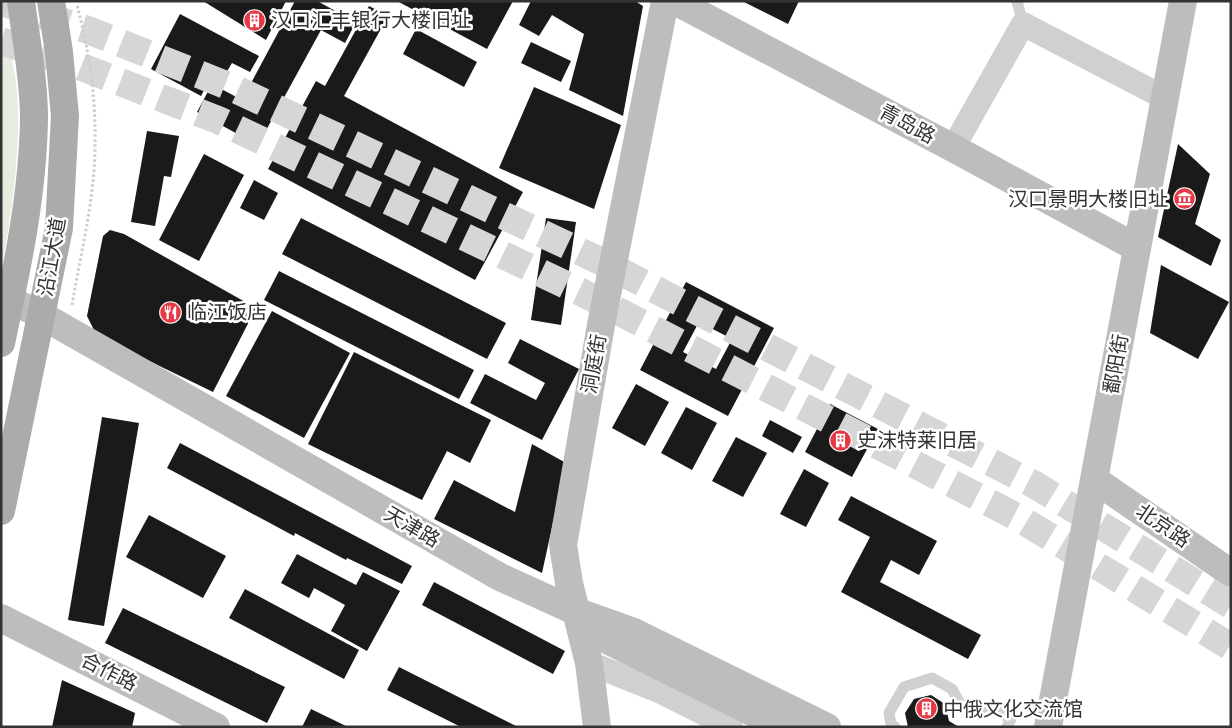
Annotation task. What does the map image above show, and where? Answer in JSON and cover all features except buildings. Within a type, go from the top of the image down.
[{"type":"main road","name":"沿江大道","points":[[1,510],[59,228],[65,148],[64,92],[51,1]]},
{"type":"main road","name":"沿江大道","points":[[1,343],[25,226],[33,144],[32,78],[14,4]]},
{"type":"street","name":"洞庭街","points":[[598,727],[589,663],[575,611],[563,545],[569,501],[665,1]]},
{"type":"street","name":"青岛路","points":[[675,1],[1137,248]]},
{"type":"street","name":"鄱阳街","points":[[1048,727],[1183,1]]},
{"type":"street","points":[[953,148],[1023,24],[1165,98]]},
{"type":"street","name":"天津路","points":[[10,300],[41,315],[500,577],[575,611],[634,632],[827,727]]},
{"type":"street","name":"北京路","points":[[1095,480],[1231,573]]},
{"type":"street","points":[[575,611],[593,633],[782,727]]},
{"type":"street","name":"合作路","points":[[1,618],[216,727]]},
{"type":"street","points":[[589,663],[659,692],[730,727]]},
{"type":"lane","points":[[1017,1],[1023,24]]},
{"type":"lane","points":[[895,727],[891,724],[889,713],[904,687],[932,678],[952,690],[963,709],[989,707],[1011,719],[1007,727]]},
{"type":"shaded area","points":[[1,36],[11,56],[16,83],[18,115],[14,184],[1,269]]},
{"type":"tunnel","points":[[2,2],[88,30],[231,87],[596,259],[1035,485],[1231,605]]},
{"type":"tunnel","points":[[1,41],[79,66],[218,120],[581,292],[1017,517],[1231,647]]},
{"type":"place","name":"汉口汇丰银行大楼旧址","points":[[255,20]]},
{"type":"place","name":"汉口景明大楼旧址","points":[[1184,199]]},
{"type":"place","name":"临江饭店","points":[[171,312]]},
{"type":"place","name":"史沫特莱旧居","points":[[841,440]]},
{"type":"place","name":"中俄文化交流馆","points":[[927,709]]}]
